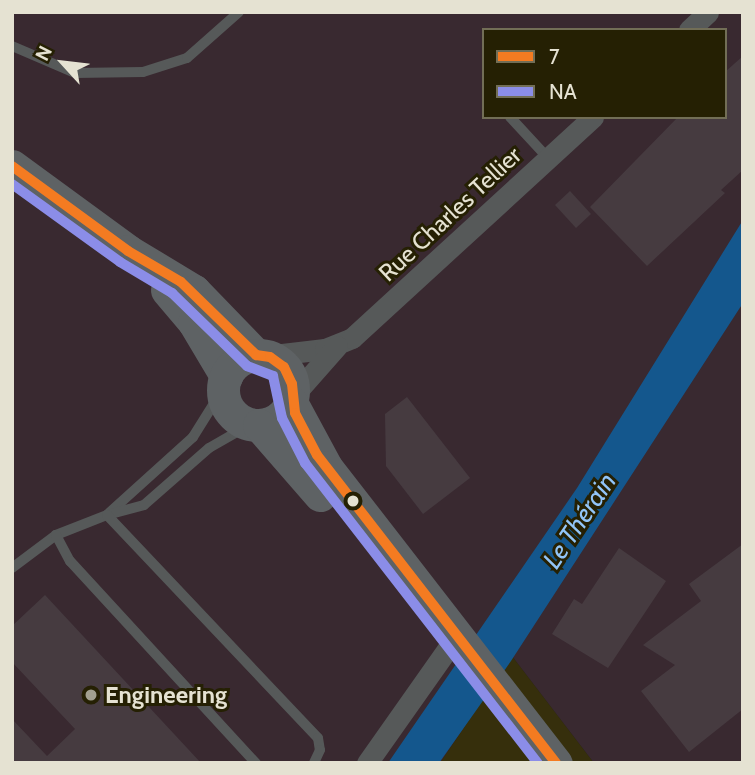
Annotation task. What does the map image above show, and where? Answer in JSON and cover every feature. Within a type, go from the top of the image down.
[{"type":"main road","points":[[12,166],[128,251],[194,291],[261,356],[287,371],[291,399],[317,455],[452,650]]},
{"type":"main road","points":[[128,251],[185,310],[225,383],[233,414],[255,424],[288,453],[499,709],[556,763]]},
{"type":"main road","points":[[225,383],[240,360],[261,356]]},
{"type":"main road","points":[[255,424],[280,417],[291,399]]},
{"type":"main road","points":[[499,709],[527,763]]},
{"type":"street","points":[[691,28],[708,12]]},
{"type":"street","name":"Rue Charles Tellier","points":[[291,399],[339,344],[370,323],[591,119]]},
{"type":"street","name":"Rue Charles Tellier","points":[[261,356],[339,344]]},
{"type":"street","points":[[367,763],[452,650]]},
{"type":"lane","points":[[12,46],[75,73],[143,72],[187,58],[239,12]]},
{"type":"lane","points":[[512,119],[548,158]]},
{"type":"lane","points":[[107,515],[193,437],[225,383]]},
{"type":"lane","points":[[12,568],[56,535],[107,515],[144,505],[209,448],[255,424]]},
{"type":"lane","points":[[107,515],[317,738],[320,750],[314,763]]},
{"type":"lane","points":[[56,535],[70,561],[256,763]]},
{"type":"shaded area","points":[[12,12],[743,12],[743,763],[594,763],[512,656],[440,763],[12,763]]},
{"type":"shaded area","points":[[512,656],[594,763],[440,763]]},
{"type":"water","name":"Le Thérain","points":[[743,220],[743,303],[511,661],[439,763],[388,763],[577,488]]},
{"type":"building","points":[[743,56],[743,170],[721,190],[725,193],[647,266],[590,207],[676,119],[727,119],[727,70]]},
{"type":"building","points":[[570,191],[591,214],[576,228],[555,205]]},
{"type":"building","points":[[407,397],[470,478],[423,514],[386,466],[385,414]]},
{"type":"building","points":[[743,544],[743,709],[689,752],[641,691],[675,665],[643,645],[701,601],[689,584]]},
{"type":"building","points":[[619,548],[666,581],[608,668],[552,634],[574,599],[582,604]]},
{"type":"building","name":"Engineering","points":[[45,595],[201,763],[12,763],[12,719],[47,756],[75,729],[12,662],[12,626]]},
{"type":"transit line","name":"7","points":[[12,166],[128,251],[181,282],[256,355],[270,357],[284,367],[292,384],[295,413],[317,455],[556,763]]},
{"type":"transit line","name":"NA","points":[[12,184],[120,262],[172,293],[247,366],[273,376],[282,418],[305,463],[538,763]]},
{"type":"place","name":"Engineering","points":[[91,695]]}]
